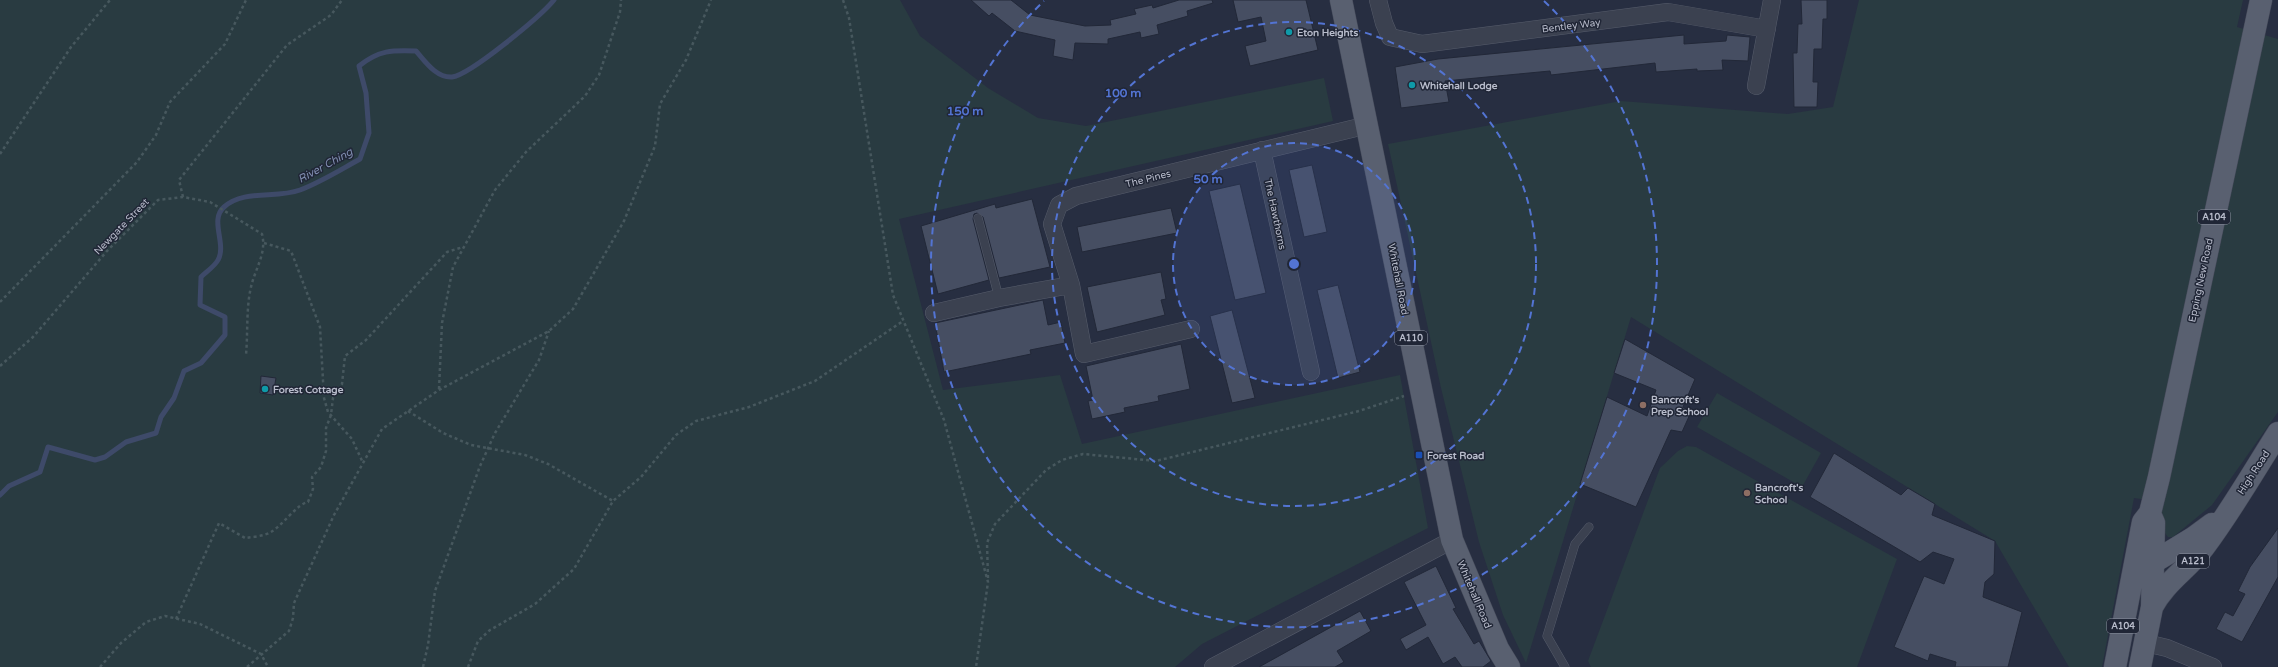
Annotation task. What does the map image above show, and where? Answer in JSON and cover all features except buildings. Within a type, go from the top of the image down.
[{"type":"main road","name":"Whitehall Road","points":[[1341,0],[1368,125],[1452,540],[1498,649],[1509,667]]},
{"type":"main road","name":"Epping New Road","points":[[2132,585],[2142,522],[2150,513],[2261,0]]},
{"type":"main road","name":"High Road","points":[[2152,607],[2160,592],[2203,548],[2278,433]]},
{"type":"main road","name":"High Road","points":[[2132,585],[2139,574],[2155,561],[2194,538],[2229,510]]},
{"type":"main road","name":"Epping New Road","points":[[2150,513],[2154,523],[2155,561],[2152,607]]},
{"type":"main road","name":"A104","points":[[2115,667],[2132,585]]},
{"type":"main road","name":"A104","points":[[2140,667],[2152,607]]},
{"type":"street","name":"Bentley Way","points":[[1378,0],[1384,23],[1390,37],[1422,44],[1668,12],[1767,29]]},
{"type":"street","points":[[1756,86],[1772,0]]},
{"type":"street","name":"The Pines","points":[[1191,329],[1084,354],[1071,285],[1052,224],[1059,205],[1076,196],[1368,125]]},
{"type":"street","name":"The Hawthorns","points":[[1262,150],[1311,372]]},
{"type":"street","points":[[934,313],[999,298],[1071,285]]},
{"type":"street","points":[[1214,667],[1452,540]]},
{"type":"street","points":[[2146,643],[2167,648],[2213,667]]},
{"type":"lane","points":[[978,218],[999,298]]},
{"type":"lane","points":[[1564,667],[1547,636],[1575,544],[1589,527]]},
{"type":"path","points":[[0,154],[71,48],[110,0]]},
{"type":"path","points":[[0,302],[137,162],[156,135],[170,102],[225,44],[246,0]]},
{"type":"path","points":[[183,197],[179,180],[287,45],[331,15],[342,0]]},
{"type":"path","points":[[439,390],[443,316],[452,267],[500,185],[526,152],[585,96],[598,75],[620,12],[621,0]]},
{"type":"path","points":[[247,667],[289,631],[293,618],[294,603],[334,514],[382,429],[439,390],[549,331],[573,309],[624,221],[655,146],[660,104],[686,60],[711,0]]},
{"type":"path","points":[[843,0],[849,18],[893,295],[944,420],[988,582]]},
{"type":"path","name":"Newgate Street","points":[[0,366],[33,337],[107,251],[158,200],[183,197],[218,206],[262,234],[264,243]]},
{"type":"path","points":[[246,355],[250,288],[264,243],[291,251],[320,328],[324,398],[331,415],[352,439],[363,463]]},
{"type":"path","points":[[176,619],[219,524],[245,538],[258,536],[270,532],[289,518],[302,503],[308,502],[313,489],[312,477],[321,467],[326,451],[326,428],[331,415],[333,398],[342,384],[345,356],[366,340],[447,252],[463,247]]},
{"type":"path","points":[[468,667],[478,641],[490,630],[535,604],[574,569],[613,501],[641,477],[676,435],[696,421],[749,407],[815,381],[904,321]]},
{"type":"path","points":[[423,667],[428,645],[436,591],[488,448],[538,360],[549,331]]},
{"type":"path","points":[[976,667],[988,582],[986,543],[995,524],[1046,470],[1062,460],[1083,454],[1156,461],[1359,411],[1421,390]]},
{"type":"path","points":[[408,411],[443,433],[471,445],[525,455],[548,464],[613,501]]},
{"type":"path","points":[[100,667],[121,643],[146,622],[165,616],[200,624],[261,654],[268,667]]},
{"type":"shaded area","points":[[0,0],[900,0],[920,36],[988,88],[1038,118],[1086,126],[1324,78],[1333,121],[899,219],[943,390],[1060,375],[1082,444],[1400,375],[1428,528],[1202,644],[1175,667],[0,667]]},
{"type":"shaded area","points":[[1859,0],[2243,0],[2237,27],[2278,39],[2278,412],[2212,505],[2173,537],[2168,537],[2165,534],[2162,520],[2162,502],[2134,498],[2102,667],[2069,667],[1995,541],[1631,317],[1526,663],[1503,615],[1479,542],[1441,388],[1388,144],[1621,101],[1788,114],[1833,107]]},
{"type":"shaded area","points":[[1717,393],[1821,453],[1802,487],[1697,427]]},
{"type":"shaded area","points":[[1687,446],[1696,447],[1897,559],[1857,667],[1591,667],[1588,661],[1660,468],[1678,451]]},
{"type":"waterway","name":"River Ching","points":[[0,495],[9,486],[40,472],[48,447],[95,460],[105,457],[126,442],[156,433],[161,417],[174,398],[184,371],[201,363],[225,335],[225,317],[200,305],[201,277],[215,264],[220,254],[221,247],[218,225],[220,212],[232,201],[241,198],[291,193],[308,187],[360,159],[369,133],[366,93],[359,66],[373,57],[386,52],[416,51],[431,68],[441,75],[452,77],[461,74],[505,44],[547,8],[554,0]]},
{"type":"place","name":"Eton Heights","points":[[1289,32]]},
{"type":"place","name":"Whitehall Lodge","points":[[1412,85]]},
{"type":"place","name":"Forest Cottage","points":[[265,389]]},
{"type":"place","name":"Bancroft's Prep School","points":[[1643,405]]},
{"type":"place","name":"Forest Road","points":[[1419,455]]},
{"type":"place","name":"Bancroft's School","points":[[1747,493]]}]
